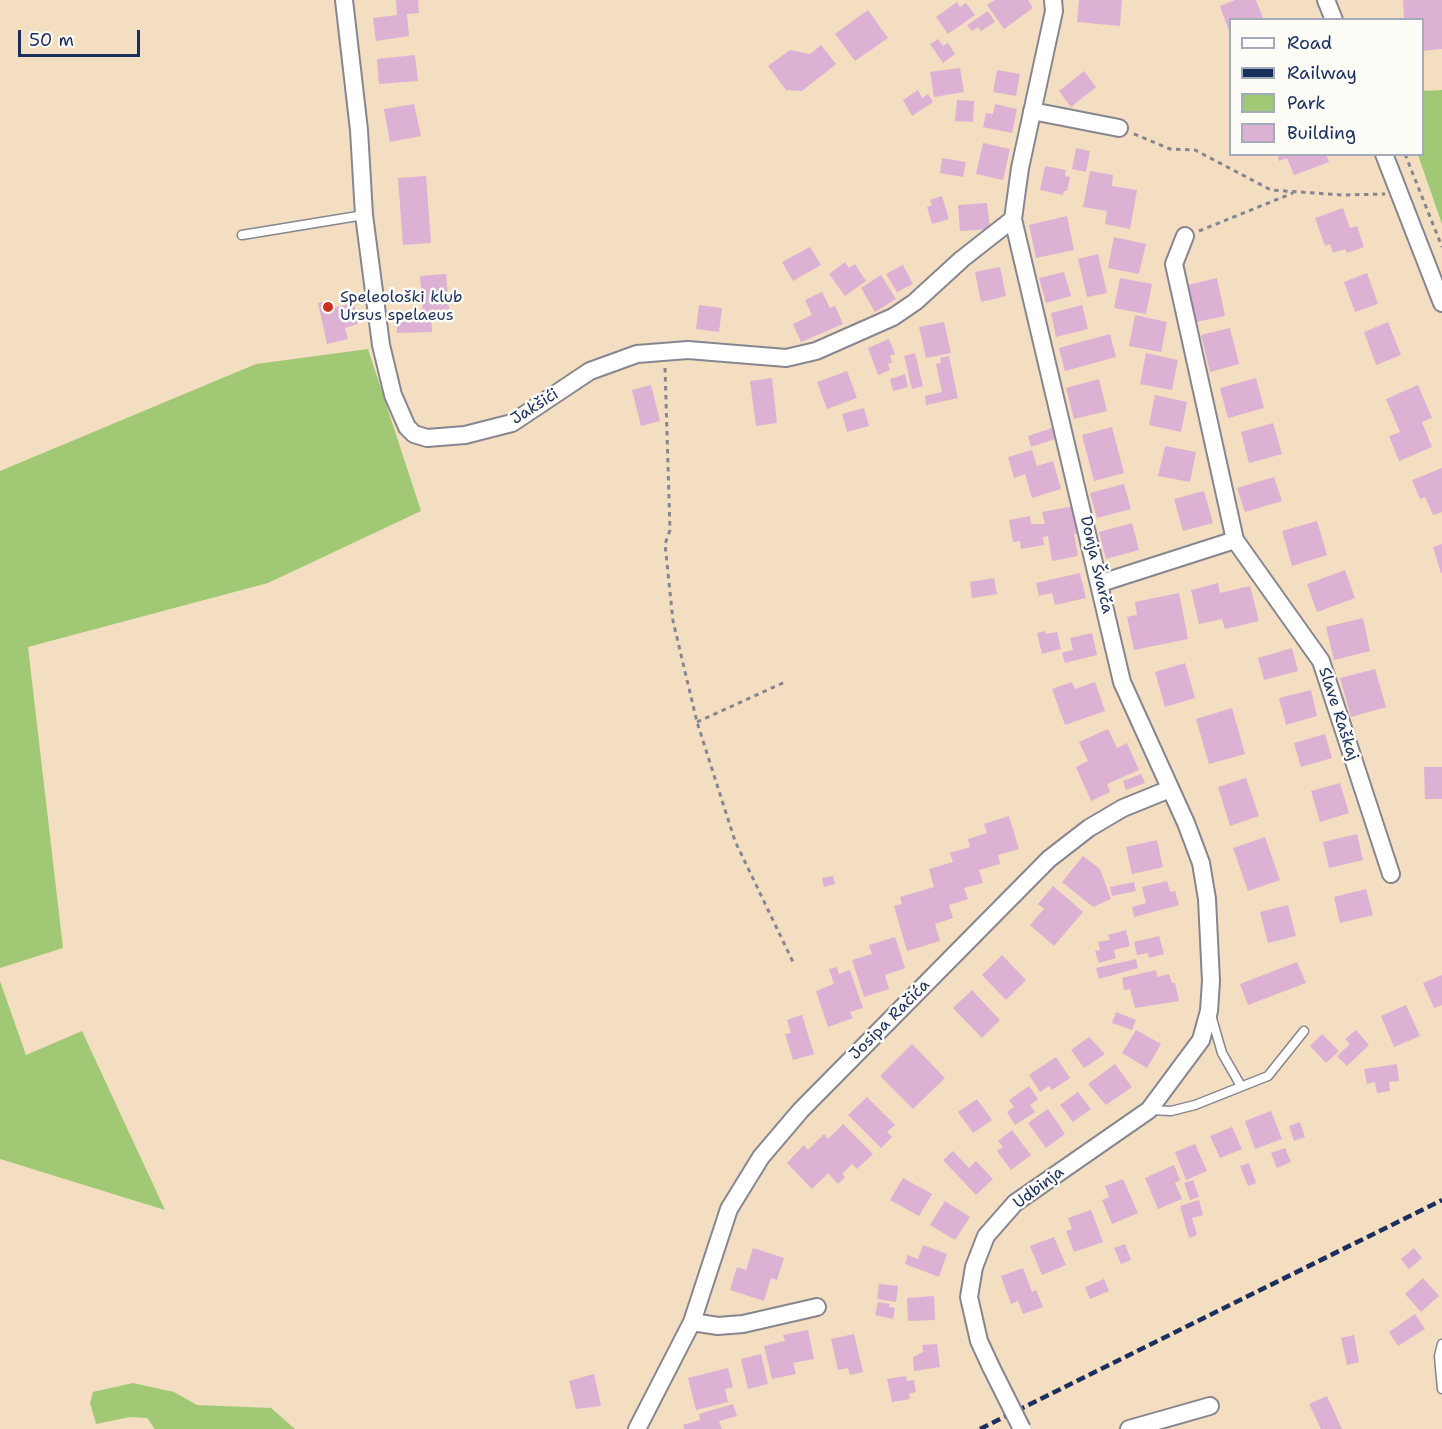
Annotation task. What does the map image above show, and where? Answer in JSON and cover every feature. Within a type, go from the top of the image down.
[{"type":"street","name":"Jakšići","points":[[344,0],[359,130],[364,216],[384,355],[393,395],[407,427],[414,434],[427,438],[489,430],[512,423],[535,410],[590,371],[606,363],[638,354],[711,351],[786,358],[816,351],[893,317],[915,302],[962,259],[1013,219]]},
{"type":"street","name":"Donja Švarča","points":[[1053,0],[1054,11],[1032,111],[1013,219],[1101,583],[1122,681],[1201,863],[1209,940],[1209,1011]]},
{"type":"street","points":[[1326,0],[1333,18]]},
{"type":"street","points":[[1032,111],[1119,128]]},
{"type":"street","points":[[1385,156],[1442,303]]},
{"type":"street","name":"Slave Raškaj","points":[[1185,236],[1174,264],[1235,540],[1322,661],[1390,874]]},
{"type":"street","points":[[1101,583],[1235,540]]},
{"type":"street","name":"Josipa Račića","points":[[637,1429],[692,1322],[729,1209],[761,1157],[801,1110],[1049,859],[1089,828],[1123,808],[1170,789]]},
{"type":"street","name":"Udbinja","points":[[1022,1429],[979,1341],[969,1298],[974,1267],[986,1236],[1016,1203],[1149,1110],[1201,1040],[1209,1011]]},
{"type":"street","points":[[692,1322],[718,1326],[743,1323],[817,1307]]},
{"type":"street","points":[[1129,1429],[1210,1406]]},
{"type":"lane","points":[[242,236],[364,216]]},
{"type":"lane","points":[[1209,1011],[1222,1053],[1241,1086]]},
{"type":"lane","points":[[1149,1110],[1171,1111],[1187,1107],[1268,1076],[1304,1031]]},
{"type":"lane","points":[[1442,1344],[1439,1356],[1442,1389]]},
{"type":"path","points":[[1119,128],[1170,149],[1195,150],[1271,190],[1342,195],[1399,194]]},
{"type":"path","points":[[1406,156],[1442,247]]},
{"type":"path","points":[[1185,236],[1295,192]]},
{"type":"path","points":[[664,352],[670,530],[665,544],[673,621],[697,722],[735,842],[794,963]]},
{"type":"path","points":[[697,722],[785,682]]},
{"type":"green space","points":[[1442,90],[1442,224],[1418,156],[1424,156],[1424,91]]},
{"type":"green space","points":[[368,349],[421,511],[268,583],[28,647],[63,948],[0,968],[0,471],[256,364]]},
{"type":"green space","points":[[0,981],[26,1055],[82,1031],[165,1210],[0,1159]]},
{"type":"green space","points":[[133,1383],[174,1392],[197,1405],[271,1408],[295,1429],[155,1429],[147,1418],[130,1417],[96,1424],[90,1403],[93,1392]]},
{"type":"building","points":[[396,0],[418,0],[419,13],[407,14],[409,36],[376,41],[373,18],[397,15]]},
{"type":"building","points":[[995,0],[1028,0],[1033,8],[1004,29],[987,5]]},
{"type":"building","points":[[1079,0],[1122,0],[1120,26],[1077,22]]},
{"type":"building","points":[[1235,0],[1256,0],[1263,18],[1229,18],[1229,31],[1220,6]]},
{"type":"building","points":[[1403,0],[1442,0],[1442,49],[1424,51],[1424,18],[1404,18]]},
{"type":"building","points":[[957,2],[960,7],[966,3],[975,15],[948,34],[936,17]]},
{"type":"building","points":[[868,10],[888,38],[855,61],[835,34]]},
{"type":"building","points":[[988,11],[995,22],[981,31],[978,27],[972,31],[967,25]]},
{"type":"building","points":[[938,39],[943,46],[948,43],[955,54],[943,63],[930,44]]},
{"type":"building","points":[[821,45],[836,64],[802,91],[786,90],[768,66],[790,50],[810,54]]},
{"type":"building","points":[[415,55],[418,81],[379,84],[377,59]]},
{"type":"building","points":[[960,68],[964,92],[934,97],[930,72]]},
{"type":"building","points":[[997,70],[1020,74],[1016,96],[993,92]]},
{"type":"building","points":[[1084,71],[1096,87],[1071,107],[1059,91]]},
{"type":"building","points":[[918,90],[922,98],[928,94],[933,102],[912,116],[903,100]]},
{"type":"building","points":[[957,100],[974,101],[973,122],[955,121]]},
{"type":"building","points":[[414,104],[421,136],[390,142],[384,109]]},
{"type":"building","points":[[995,104],[1017,109],[1012,133],[983,127],[986,113],[993,114]]},
{"type":"building","points":[[983,143],[1010,149],[1003,180],[976,174]]},
{"type":"building","points":[[1076,148],[1090,151],[1086,172],[1072,169]]},
{"type":"building","points":[[1278,156],[1327,156],[1329,162],[1294,175],[1287,158],[1279,161]]},
{"type":"building","points":[[942,158],[966,162],[963,177],[940,173]]},
{"type":"building","points":[[1045,166],[1066,170],[1065,176],[1070,177],[1067,191],[1064,191],[1063,195],[1040,190]]},
{"type":"building","points":[[1090,171],[1113,175],[1112,186],[1137,190],[1130,229],[1105,224],[1107,211],[1083,207]]},
{"type":"building","points":[[426,176],[431,243],[403,245],[398,178]]},
{"type":"building","points":[[942,196],[949,219],[932,224],[927,207],[932,205],[930,200]]},
{"type":"building","points":[[987,203],[990,229],[960,231],[958,205]]},
{"type":"building","points":[[1343,208],[1350,228],[1357,226],[1364,247],[1347,253],[1345,249],[1333,253],[1330,244],[1325,246],[1315,218]]},
{"type":"building","points":[[1067,216],[1074,250],[1036,258],[1029,225]]},
{"type":"building","points":[[1114,237],[1146,244],[1139,274],[1108,268]]},
{"type":"building","points":[[810,247],[821,265],[793,281],[782,262]]},
{"type":"building","points":[[1098,254],[1107,293],[1087,297],[1078,259]]},
{"type":"building","points":[[845,262],[849,268],[855,264],[866,281],[845,296],[829,274]]},
{"type":"building","points":[[903,265],[913,284],[897,292],[886,274]]},
{"type":"building","points":[[1000,267],[1006,296],[981,302],[975,272]]},
{"type":"building","points":[[1064,272],[1071,296],[1046,303],[1039,278]]},
{"type":"building","points":[[1367,273],[1378,304],[1355,312],[1344,282]]},
{"type":"building","points":[[446,274],[449,309],[423,312],[420,276]]},
{"type":"building","points":[[881,275],[896,299],[875,312],[861,288]]},
{"type":"building","points":[[1120,278],[1152,284],[1146,314],[1114,308]]},
{"type":"building","points":[[1217,278],[1225,316],[1196,322],[1188,285]]},
{"type":"building","points":[[822,292],[830,308],[835,306],[843,324],[801,342],[793,324],[812,315],[805,300]]},
{"type":"building","points":[[331,300],[332,308],[354,303],[358,324],[345,328],[348,339],[327,344],[318,303]]},
{"type":"building","points":[[699,305],[722,308],[719,332],[696,329]]},
{"type":"building","points":[[1082,305],[1088,329],[1056,337],[1051,313]]},
{"type":"building","points":[[1135,315],[1167,322],[1161,352],[1129,346]]},
{"type":"building","points":[[431,316],[432,332],[397,333],[397,317]]},
{"type":"building","points":[[944,322],[951,353],[926,358],[919,327]]},
{"type":"building","points":[[1388,322],[1401,355],[1376,365],[1364,332]]},
{"type":"building","points":[[1230,328],[1239,364],[1210,372],[1201,335]]},
{"type":"building","points":[[1110,334],[1116,357],[1065,371],[1059,348]]},
{"type":"building","points":[[889,339],[895,354],[890,356],[892,362],[888,364],[890,370],[878,375],[868,348]]},
{"type":"building","points":[[915,353],[923,386],[912,389],[904,356]]},
{"type":"building","points":[[1146,353],[1178,360],[1172,390],[1140,384]]},
{"type":"building","points":[[949,356],[958,398],[926,405],[925,396],[942,392],[936,364],[941,363],[940,358]]},
{"type":"building","points":[[847,371],[857,398],[827,409],[817,382]]},
{"type":"building","points":[[905,374],[908,387],[893,391],[890,379]]},
{"type":"building","points":[[772,378],[777,423],[756,426],[750,381]]},
{"type":"building","points":[[1256,378],[1264,408],[1228,418],[1220,388]]},
{"type":"building","points":[[1099,379],[1107,411],[1074,419],[1066,388]]},
{"type":"building","points":[[651,385],[660,421],[641,426],[632,390]]},
{"type":"building","points":[[1418,385],[1432,418],[1422,422],[1432,447],[1399,461],[1389,436],[1400,432],[1386,399]]},
{"type":"building","points":[[1155,395],[1187,402],[1181,432],[1149,425]]},
{"type":"building","points":[[864,408],[869,426],[847,432],[842,414]]},
{"type":"building","points":[[1273,423],[1282,454],[1249,463],[1241,432]]},
{"type":"building","points":[[1112,427],[1124,473],[1094,481],[1082,435]]},
{"type":"building","points":[[1052,428],[1055,439],[1031,447],[1028,436]]},
{"type":"building","points":[[1165,446],[1196,452],[1190,482],[1158,476]]},
{"type":"building","points":[[1032,450],[1037,466],[1053,461],[1061,489],[1032,498],[1025,474],[1014,478],[1008,457]]},
{"type":"building","points":[[1442,468],[1442,512],[1433,515],[1425,497],[1420,499],[1412,480]]},
{"type":"building","points":[[1274,477],[1282,501],[1245,512],[1237,488]]},
{"type":"building","points":[[1124,484],[1131,509],[1097,518],[1090,493]]},
{"type":"building","points":[[1204,491],[1213,523],[1183,531],[1174,499]]},
{"type":"building","points":[[1074,506],[1079,533],[1074,534],[1078,556],[1052,561],[1048,536],[1043,537],[1044,545],[1021,549],[1020,541],[1013,542],[1009,520],[1030,516],[1031,524],[1045,524],[1042,512]]},
{"type":"building","points":[[1317,521],[1327,555],[1292,566],[1282,531]]},
{"type":"building","points":[[1132,523],[1139,550],[1106,559],[1099,532]]},
{"type":"building","points":[[1442,544],[1442,573],[1441,573],[1433,547]]},
{"type":"building","points":[[1345,570],[1355,598],[1317,612],[1307,584]]},
{"type":"building","points":[[1080,573],[1086,598],[1055,605],[1052,593],[1039,596],[1036,583]]},
{"type":"building","points":[[994,578],[997,594],[972,598],[970,582]]},
{"type":"building","points":[[1218,583],[1220,593],[1250,586],[1259,621],[1225,629],[1222,619],[1199,624],[1191,590]]},
{"type":"building","points":[[1179,593],[1188,639],[1134,650],[1127,617],[1137,615],[1135,602]]},
{"type":"building","points":[[1363,618],[1370,651],[1334,660],[1326,627]]},
{"type":"building","points":[[1045,631],[1046,634],[1057,632],[1061,649],[1042,654],[1037,633]]},
{"type":"building","points":[[1092,633],[1097,655],[1065,663],[1062,653],[1073,650],[1070,638]]},
{"type":"building","points":[[1292,648],[1298,671],[1264,680],[1258,658]]},
{"type":"building","points":[[1185,663],[1195,698],[1165,707],[1155,672]]},
{"type":"building","points":[[1375,669],[1386,707],[1351,717],[1340,678]]},
{"type":"building","points":[[1072,682],[1075,689],[1095,682],[1105,711],[1065,725],[1052,689]]},
{"type":"building","points":[[1311,690],[1317,716],[1286,725],[1279,698]]},
{"type":"building","points":[[1232,708],[1245,754],[1209,764],[1196,719]]},
{"type":"building","points":[[1108,729],[1117,748],[1127,743],[1139,770],[1107,784],[1110,792],[1091,801],[1076,767],[1088,761],[1079,742]]},
{"type":"building","points":[[1325,734],[1332,758],[1301,767],[1294,743]]},
{"type":"building","points":[[1424,767],[1442,767],[1442,799],[1425,799]]},
{"type":"building","points":[[1141,774],[1145,783],[1126,790],[1123,781]]},
{"type":"building","points":[[1246,778],[1259,816],[1230,826],[1218,787]]},
{"type":"building","points":[[1340,783],[1349,813],[1320,822],[1311,791]]},
{"type":"building","points":[[1009,816],[1019,849],[998,855],[1000,864],[979,870],[983,883],[964,888],[968,899],[949,905],[953,918],[935,924],[940,941],[907,951],[894,906],[902,904],[900,897],[934,887],[929,869],[953,862],[950,853],[970,847],[968,839],[987,833],[984,824]]},
{"type":"building","points":[[1357,834],[1363,860],[1329,868],[1323,842]]},
{"type":"building","points":[[1265,837],[1280,880],[1248,891],[1233,848]]},
{"type":"building","points":[[1157,840],[1163,867],[1132,874],[1126,847]]},
{"type":"building","points":[[1083,856],[1100,869],[1111,899],[1093,907],[1062,882]]},
{"type":"building","points":[[833,876],[835,884],[824,887],[822,878]]},
{"type":"building","points":[[1167,881],[1170,892],[1175,891],[1179,905],[1134,917],[1132,907],[1146,903],[1142,887]]},
{"type":"building","points":[[1134,882],[1136,891],[1112,896],[1110,887]]},
{"type":"building","points":[[1053,886],[1083,912],[1054,946],[1030,925],[1044,909],[1038,904]]},
{"type":"building","points":[[1366,889],[1373,915],[1340,923],[1334,897]]},
{"type":"building","points":[[1288,905],[1296,936],[1268,943],[1260,912]]},
{"type":"building","points":[[1126,930],[1130,946],[1114,950],[1116,958],[1099,963],[1095,951],[1100,950],[1098,942],[1110,940],[1108,935]]},
{"type":"building","points":[[1159,936],[1164,954],[1149,958],[1148,953],[1137,955],[1134,942]]},
{"type":"building","points":[[895,937],[905,968],[885,975],[889,989],[864,997],[852,960],[872,954],[869,945]]},
{"type":"building","points":[[1002,955],[1026,980],[1006,1000],[982,975]]},
{"type":"building","points":[[1136,959],[1138,968],[1099,979],[1096,968]]},
{"type":"building","points":[[1297,962],[1306,983],[1248,1005],[1240,984]]},
{"type":"building","points":[[837,967],[839,974],[850,970],[863,1008],[850,1012],[853,1018],[828,1027],[816,991],[834,984],[829,969]]},
{"type":"building","points":[[1156,970],[1157,977],[1169,974],[1172,983],[1175,983],[1179,1001],[1135,1008],[1130,989],[1124,990],[1122,978]]},
{"type":"building","points":[[1442,975],[1442,1005],[1434,1008],[1423,983]]},
{"type":"building","points":[[972,990],[1000,1020],[982,1038],[953,1008]]},
{"type":"building","points":[[1406,1005],[1420,1036],[1394,1047],[1381,1016]]},
{"type":"building","points":[[1116,1012],[1136,1020],[1132,1030],[1112,1023]]},
{"type":"building","points":[[802,1015],[814,1054],[793,1060],[785,1034],[791,1033],[787,1020]]},
{"type":"building","points":[[1136,1030],[1161,1044],[1147,1068],[1122,1053]]},
{"type":"building","points":[[1356,1030],[1369,1045],[1347,1066],[1337,1056],[1350,1044],[1345,1039]]},
{"type":"building","points":[[1322,1034],[1339,1051],[1326,1063],[1310,1046]]},
{"type":"building","points":[[1089,1037],[1105,1054],[1084,1068],[1071,1050]]},
{"type":"building","points":[[912,1044],[945,1078],[913,1109],[880,1076]]},
{"type":"building","points":[[1056,1057],[1070,1078],[1052,1090],[1049,1086],[1040,1092],[1029,1075]]},
{"type":"building","points":[[1115,1064],[1132,1087],[1106,1105],[1088,1084]]},
{"type":"building","points":[[1397,1064],[1399,1081],[1389,1082],[1390,1091],[1377,1093],[1375,1082],[1367,1084],[1364,1069]]},
{"type":"building","points":[[1029,1086],[1038,1099],[1030,1105],[1035,1112],[1015,1125],[1007,1112],[1014,1107],[1009,1100]]},
{"type":"building","points":[[1078,1092],[1091,1109],[1073,1122],[1060,1105]]},
{"type":"building","points":[[867,1097],[895,1125],[887,1132],[892,1137],[881,1148],[848,1115]]},
{"type":"building","points":[[977,1099],[992,1120],[973,1133],[958,1112]]},
{"type":"building","points":[[1048,1109],[1065,1134],[1046,1148],[1028,1123]]},
{"type":"building","points":[[1271,1111],[1282,1139],[1255,1149],[1245,1121]]},
{"type":"building","points":[[1300,1122],[1305,1137],[1294,1141],[1289,1126]]},
{"type":"building","points":[[843,1124],[873,1154],[857,1169],[852,1164],[842,1174],[845,1177],[838,1184],[828,1173],[812,1189],[787,1163],[804,1145],[808,1150],[824,1134],[828,1139]]},
{"type":"building","points":[[1232,1127],[1242,1149],[1220,1158],[1210,1136]]},
{"type":"building","points":[[1012,1130],[1031,1155],[1011,1170],[997,1151],[1003,1147],[998,1141]]},
{"type":"building","points":[[1195,1144],[1207,1171],[1186,1180],[1175,1152]]},
{"type":"building","points":[[1285,1148],[1291,1162],[1277,1168],[1271,1153]]},
{"type":"building","points":[[953,1151],[969,1168],[976,1161],[993,1179],[976,1195],[943,1160]]},
{"type":"building","points":[[1249,1163],[1256,1183],[1248,1186],[1240,1166]]},
{"type":"building","points":[[1174,1165],[1180,1180],[1175,1183],[1182,1199],[1158,1209],[1145,1178]]},
{"type":"building","points":[[903,1178],[932,1194],[919,1216],[890,1200]]},
{"type":"building","points":[[1123,1179],[1138,1213],[1112,1224],[1102,1200],[1109,1197],[1105,1186]]},
{"type":"building","points":[[1193,1180],[1199,1197],[1190,1200],[1184,1183]]},
{"type":"building","points":[[1199,1200],[1203,1215],[1192,1218],[1197,1235],[1189,1238],[1180,1206]]},
{"type":"building","points":[[945,1201],[970,1217],[955,1240],[930,1225]]},
{"type":"building","points":[[1091,1210],[1103,1242],[1074,1252],[1066,1231],[1072,1229],[1068,1218]]},
{"type":"building","points":[[1054,1237],[1066,1265],[1042,1275],[1030,1246]]},
{"type":"building","points":[[1125,1244],[1131,1260],[1121,1264],[1114,1248]]},
{"type":"building","points":[[923,1245],[947,1254],[939,1277],[905,1264],[908,1255],[918,1259]]},
{"type":"building","points":[[753,1248],[784,1258],[777,1280],[771,1278],[764,1301],[730,1290],[737,1267],[746,1270]]},
{"type":"building","points":[[1414,1248],[1422,1258],[1409,1269],[1401,1259]]},
{"type":"building","points":[[1023,1268],[1032,1292],[1036,1290],[1043,1307],[1023,1314],[1018,1301],[1011,1304],[1001,1276]]},
{"type":"building","points":[[1423,1278],[1439,1296],[1421,1312],[1405,1294]]},
{"type":"building","points":[[1104,1279],[1109,1291],[1090,1299],[1085,1287]]},
{"type":"building","points":[[879,1284],[898,1286],[896,1302],[877,1299]]},
{"type":"building","points":[[934,1296],[935,1320],[908,1321],[907,1298]]},
{"type":"building","points":[[878,1302],[890,1304],[889,1307],[895,1308],[893,1319],[875,1315]]},
{"type":"building","points":[[1415,1314],[1425,1329],[1398,1346],[1389,1332]]},
{"type":"building","points":[[808,1330],[814,1359],[793,1363],[796,1374],[772,1379],[764,1346],[785,1341],[783,1335]]},
{"type":"building","points":[[854,1334],[863,1372],[850,1375],[848,1368],[838,1370],[831,1339]]},
{"type":"building","points":[[1354,1335],[1359,1362],[1347,1365],[1341,1338]]},
{"type":"building","points":[[937,1344],[940,1367],[914,1371],[913,1357],[923,1352],[922,1345]]},
{"type":"building","points":[[761,1354],[768,1384],[748,1389],[741,1359]]},
{"type":"building","points":[[728,1368],[733,1387],[725,1389],[728,1402],[696,1410],[688,1378]]},
{"type":"building","points":[[594,1374],[601,1406],[576,1409],[569,1381]]},
{"type":"building","points":[[906,1376],[907,1381],[914,1380],[916,1392],[909,1394],[910,1399],[892,1402],[887,1379]]},
{"type":"building","points":[[1327,1396],[1342,1429],[1321,1429],[1309,1404]]},
{"type":"building","points":[[733,1404],[737,1416],[719,1421],[722,1429],[684,1429],[683,1425],[700,1420],[699,1414]]},
{"type":"railway","points":[[980,1429],[1442,1200]]},
{"type":"place","name":"Speleološki klub Ursus spelaeus","points":[[328,307]]}]
